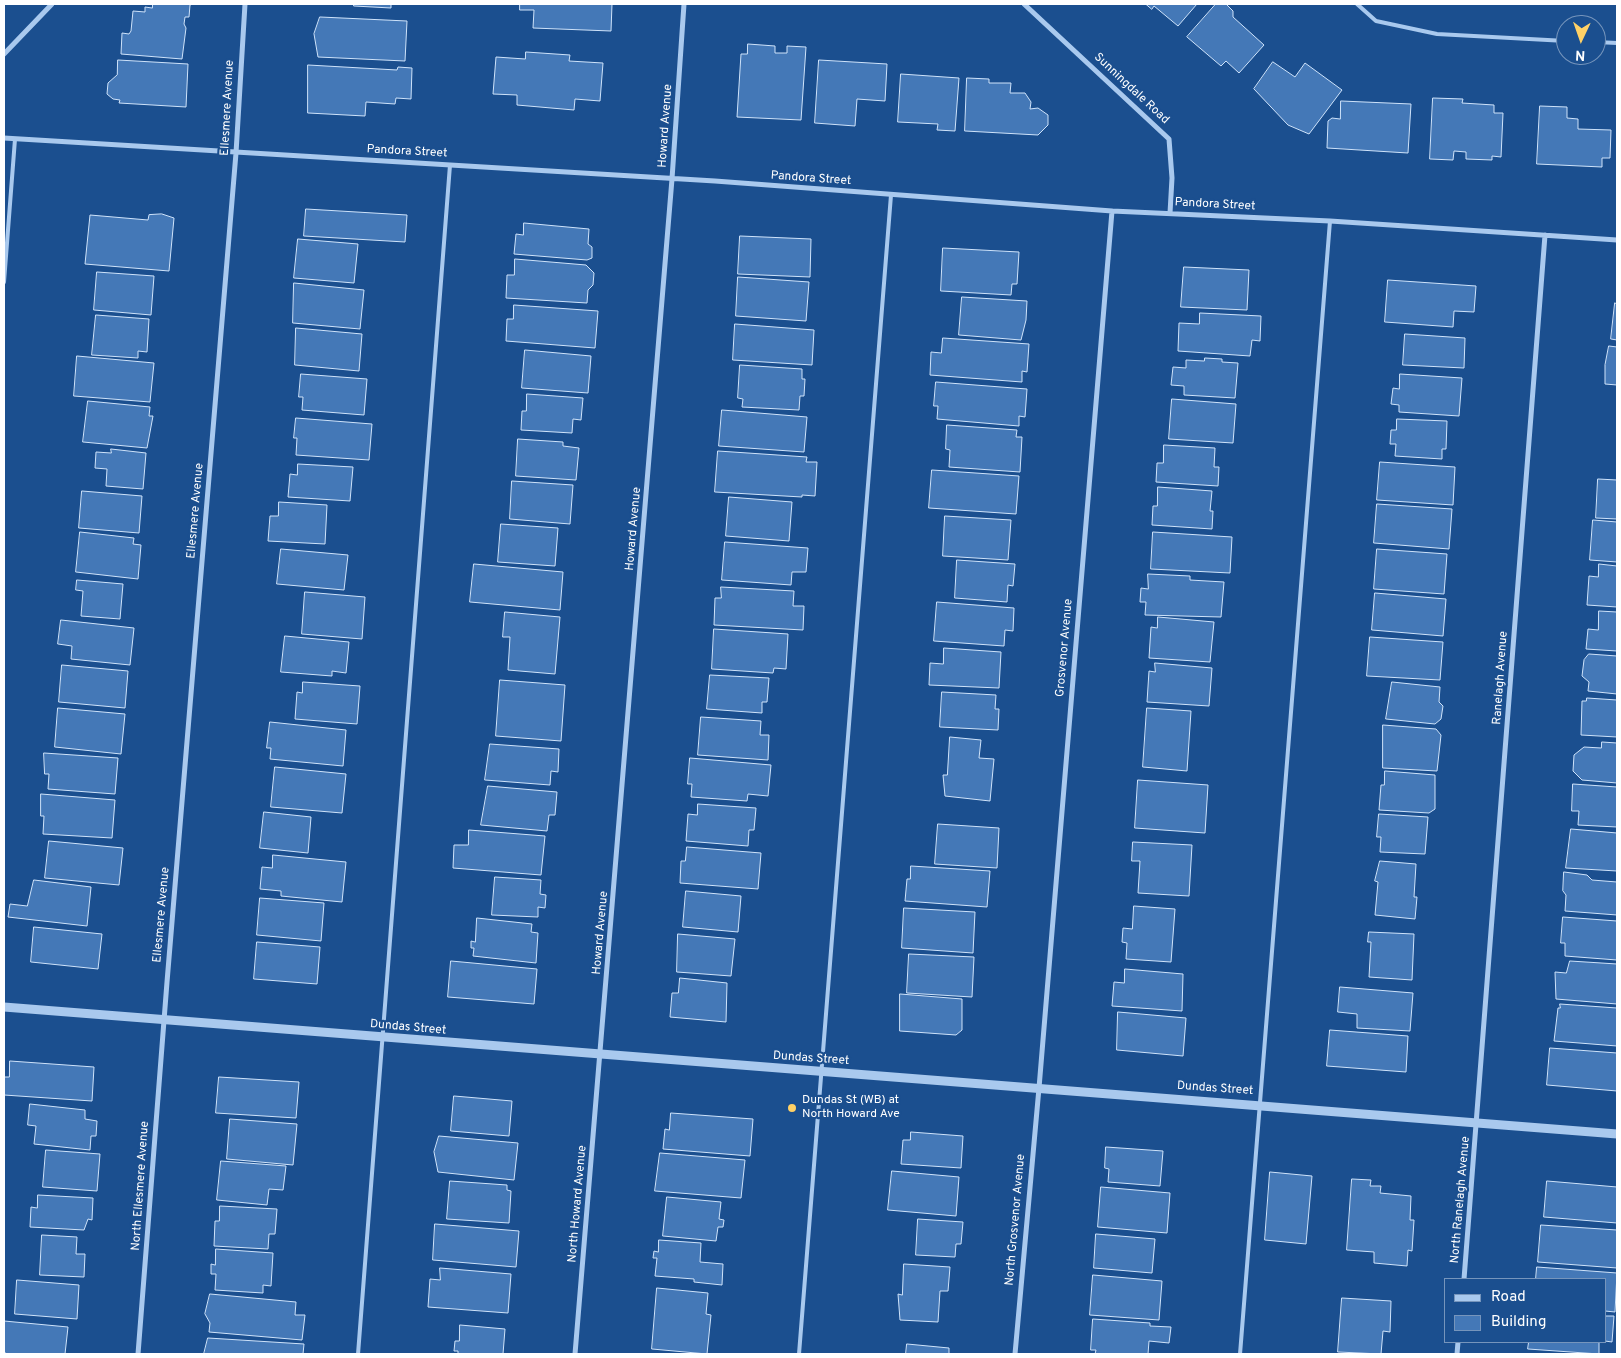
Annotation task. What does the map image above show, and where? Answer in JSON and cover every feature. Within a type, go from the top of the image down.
[{"type":"street","points":[[4,54],[52,4]]},
{"type":"street","name":"Ellesmere Avenue","points":[[164,1020],[236,154],[244,4]]},
{"type":"street","name":"Howard Avenue","points":[[600,1056],[672,179],[684,4]]},
{"type":"street","name":"Sunningdale Road","points":[[1024,4],[1169,139],[1172,178],[1170,213]]},
{"type":"street","name":"Pandora Street","points":[[4,138],[236,154],[672,179],[1112,210],[1330,221],[1617,240]]},
{"type":"street","name":"Grosvenor Avenue","points":[[1039,1088],[1112,210]]},
{"type":"street","name":"Ranelagh Avenue","points":[[1478,1123],[1546,235]]},
{"type":"street","name":"Dundas Street","points":[[4,1007],[600,1056],[1261,1105],[1617,1134]]},
{"type":"street","name":"North Ellesmere Avenue","points":[[138,1354],[164,1020]]},
{"type":"street","name":"North Howard Avenue","points":[[575,1354],[600,1056]]},
{"type":"street","name":"North Grosvenor Avenue","points":[[1014,1354],[1039,1088]]},
{"type":"street","name":"North Ranelagh Avenue","points":[[1464,1278],[1478,1123]]},
{"type":"lane","points":[[1357,4],[1376,21],[1437,34],[1556,40]]},
{"type":"lane","points":[[4,282],[14,139]]},
{"type":"lane","points":[[358,1354],[450,165]]},
{"type":"lane","points":[[799,1354],[891,195]]},
{"type":"lane","points":[[1240,1354],[1330,221]]},
{"type":"building","points":[[153,4],[192,4],[190,5],[189,17],[185,17],[184,24],[186,28],[182,59],[121,54],[122,33],[129,34],[131,31],[133,11],[145,12],[145,7],[152,8]]},
{"type":"building","points":[[354,4],[391,4],[391,8],[354,6]]},
{"type":"building","points":[[520,4],[612,4],[611,31],[533,28],[534,10],[520,10]]},
{"type":"building","points":[[1146,4],[1197,4],[1178,26],[1154,6],[1152,9]]},
{"type":"building","points":[[1216,4],[1226,4],[1233,11],[1233,17],[1264,45],[1239,73],[1226,61],[1221,66],[1187,37]]},
{"type":"building","points":[[320,17],[407,21],[405,61],[318,57],[314,34]]},
{"type":"building","points":[[748,44],[775,46],[775,53],[787,53],[787,46],[806,47],[801,120],[737,117],[741,54],[747,54]]},
{"type":"building","points":[[526,52],[570,55],[569,61],[603,63],[600,101],[575,99],[574,110],[517,105],[517,95],[493,94],[496,57],[525,59]]},
{"type":"building","points":[[118,60],[188,64],[186,107],[119,103],[120,100],[113,99],[107,94],[108,83],[117,75]]},
{"type":"building","points":[[819,60],[887,64],[885,101],[857,99],[855,126],[815,123]]},
{"type":"building","points":[[1273,62],[1295,77],[1305,63],[1342,90],[1309,134],[1288,125],[1254,89]]},
{"type":"building","points":[[308,65],[397,70],[398,67],[412,68],[411,99],[396,98],[395,104],[366,102],[365,116],[308,113]]},
{"type":"building","points":[[901,74],[959,78],[955,131],[937,130],[938,124],[898,122]]},
{"type":"building","points":[[967,78],[989,79],[989,83],[1011,83],[1010,93],[1025,93],[1031,102],[1030,109],[1038,108],[1048,115],[1048,125],[1038,135],[965,131]]},
{"type":"building","points":[[1433,98],[1463,99],[1462,103],[1494,105],[1494,113],[1503,113],[1501,157],[1492,156],[1492,160],[1466,159],[1466,152],[1454,151],[1453,160],[1430,159]]},
{"type":"building","points":[[1341,101],[1411,104],[1408,153],[1327,148],[1328,121],[1332,118],[1340,119]]},
{"type":"building","points":[[1540,106],[1567,107],[1567,118],[1578,119],[1578,129],[1611,130],[1610,158],[1602,158],[1602,167],[1537,164]]},
{"type":"building","points":[[306,209],[407,215],[405,242],[304,236]]},
{"type":"building","points":[[162,214],[174,218],[169,271],[85,264],[90,215],[148,220],[149,215]]},
{"type":"building","points":[[524,223],[589,229],[588,244],[592,247],[592,258],[587,260],[514,254],[516,234],[523,235]]},
{"type":"building","points":[[740,236],[811,239],[810,277],[738,274]]},
{"type":"building","points":[[298,239],[358,244],[354,283],[294,278]]},
{"type":"building","points":[[943,248],[1019,252],[1017,284],[1012,284],[1011,295],[941,291]]},
{"type":"building","points":[[515,259],[586,265],[594,273],[593,285],[588,290],[587,303],[506,298],[507,275],[514,275]]},
{"type":"building","points":[[1184,267],[1249,270],[1247,310],[1181,307]]},
{"type":"building","points":[[97,272],[154,276],[151,315],[94,310]]},
{"type":"building","points":[[738,277],[809,282],[806,321],[736,316]]},
{"type":"building","points":[[1388,280],[1476,286],[1474,312],[1454,311],[1453,327],[1385,322]]},
{"type":"building","points":[[294,283],[364,290],[360,329],[293,323]]},
{"type":"building","points":[[962,297],[1027,301],[1026,320],[1021,340],[959,335]]},
{"type":"building","points":[[1615,303],[1617,304],[1617,340],[1611,339]]},
{"type":"building","points":[[514,305],[598,311],[595,348],[506,341],[507,319],[513,319]]},
{"type":"building","points":[[1200,313],[1261,316],[1260,341],[1252,340],[1250,356],[1178,351],[1179,323],[1199,324]]},
{"type":"building","points":[[96,315],[149,319],[147,352],[138,351],[138,358],[92,355]]},
{"type":"building","points":[[735,324],[814,330],[812,365],[733,360]]},
{"type":"building","points":[[296,328],[362,334],[359,371],[295,365]]},
{"type":"building","points":[[1405,334],[1465,338],[1464,368],[1403,365]]},
{"type":"building","points":[[943,338],[1029,344],[1027,372],[1022,371],[1022,382],[930,375],[931,352],[941,353]]},
{"type":"building","points":[[1609,346],[1617,347],[1617,385],[1605,384],[1605,365]]},
{"type":"building","points":[[525,350],[591,356],[588,393],[522,388]]},
{"type":"building","points":[[77,356],[154,363],[150,402],[74,396]]},
{"type":"building","points":[[1205,358],[1222,359],[1222,362],[1238,363],[1235,398],[1184,395],[1184,386],[1171,385],[1173,367],[1186,368],[1186,360],[1204,361]]},
{"type":"building","points":[[740,365],[802,369],[802,379],[805,379],[804,396],[800,396],[799,410],[742,407],[743,399],[738,398]]},
{"type":"building","points":[[301,374],[367,379],[364,415],[302,410],[303,397],[299,397]]},
{"type":"building","points":[[1400,374],[1462,378],[1459,416],[1399,412],[1399,405],[1391,404],[1393,388],[1399,389]]},
{"type":"building","points":[[936,382],[1027,389],[1025,417],[1019,416],[1019,426],[937,419],[938,406],[934,406]]},
{"type":"building","points":[[527,394],[583,398],[581,420],[573,419],[572,433],[521,430],[522,411],[526,411]]},
{"type":"building","points":[[1172,399],[1236,404],[1233,443],[1169,439]]},
{"type":"building","points":[[88,401],[150,407],[149,416],[153,416],[147,448],[83,442]]},
{"type":"building","points":[[722,410],[807,417],[804,452],[719,446]]},
{"type":"building","points":[[296,418],[372,424],[369,460],[296,455],[297,438],[294,438]]},
{"type":"building","points":[[1397,419],[1447,421],[1446,449],[1442,449],[1442,459],[1395,456],[1396,444],[1390,444],[1391,430],[1396,430]]},
{"type":"building","points":[[947,425],[1017,430],[1016,437],[1022,437],[1020,472],[949,467],[950,450],[946,449]]},
{"type":"building","points":[[518,439],[563,442],[563,446],[579,448],[576,480],[516,476]]},
{"type":"building","points":[[1164,445],[1215,448],[1214,467],[1219,467],[1218,486],[1156,482],[1157,463],[1163,463]]},
{"type":"building","points":[[111,449],[146,453],[143,489],[106,486],[107,469],[95,468],[96,452],[111,453]]},
{"type":"building","points":[[718,451],[807,457],[806,462],[817,462],[815,496],[802,495],[802,497],[715,492]]},
{"type":"building","points":[[1380,462],[1455,467],[1453,505],[1377,500]]},
{"type":"building","points":[[298,464],[353,467],[350,501],[288,497],[290,474],[297,475]]},
{"type":"building","points":[[932,470],[1019,476],[1016,514],[929,508]]},
{"type":"building","points":[[1598,479],[1617,480],[1617,519],[1596,518]]},
{"type":"building","points":[[512,481],[573,485],[570,524],[510,519]]},
{"type":"building","points":[[1158,487],[1212,491],[1210,511],[1213,511],[1212,529],[1152,525],[1153,506],[1157,506]]},
{"type":"building","points":[[82,491],[142,496],[139,533],[79,528]]},
{"type":"building","points":[[729,497],[792,502],[789,541],[726,536]]},
{"type":"building","points":[[279,502],[327,505],[325,544],[268,541],[270,516],[278,516]]},
{"type":"building","points":[[1377,504],[1452,509],[1449,549],[1374,543]]},
{"type":"building","points":[[945,516],[1011,520],[1008,560],[943,556]]},
{"type":"building","points":[[1593,520],[1617,522],[1617,562],[1590,560]]},
{"type":"building","points":[[501,524],[558,528],[555,566],[498,562]]},
{"type":"building","points":[[80,532],[134,538],[133,544],[141,545],[138,579],[76,572]]},
{"type":"building","points":[[1153,532],[1232,537],[1230,573],[1151,569]]},
{"type":"building","points":[[725,542],[808,548],[806,572],[792,572],[791,585],[722,580]]},
{"type":"building","points":[[281,549],[348,555],[344,590],[277,584]]},
{"type":"building","points":[[1377,549],[1447,554],[1444,594],[1374,589]]},
{"type":"building","points":[[957,560],[1015,564],[1013,586],[1008,585],[1007,602],[955,598]]},
{"type":"building","points":[[474,564],[563,572],[560,610],[470,602]]},
{"type":"building","points":[[1599,564],[1617,566],[1617,607],[1587,605],[1589,576],[1598,577]]},
{"type":"building","points":[[1148,574],[1190,576],[1190,580],[1224,582],[1221,617],[1145,615],[1146,602],[1140,602],[1141,588],[1148,589]]},
{"type":"building","points":[[77,580],[123,584],[120,619],[81,616],[83,591],[76,590]]},
{"type":"building","points":[[721,587],[794,591],[793,606],[804,606],[803,630],[714,625],[715,598],[721,598]]},
{"type":"building","points":[[305,592],[365,597],[362,639],[302,634]]},
{"type":"building","points":[[1375,593],[1446,599],[1443,636],[1372,630]]},
{"type":"building","points":[[937,602],[1014,608],[1013,631],[1005,630],[1004,646],[934,641]]},
{"type":"building","points":[[1599,611],[1617,612],[1617,651],[1586,649],[1588,629],[1598,630]]},
{"type":"building","points":[[505,612],[560,617],[555,674],[508,670],[510,637],[503,637]]},
{"type":"building","points":[[1158,617],[1214,622],[1210,662],[1149,658],[1151,627],[1157,628]]},
{"type":"building","points":[[61,620],[134,628],[130,665],[71,659],[72,646],[58,644]]},
{"type":"building","points":[[714,629],[788,634],[786,669],[774,668],[773,673],[712,669]]},
{"type":"building","points":[[285,636],[349,642],[346,673],[332,671],[332,676],[281,672]]},
{"type":"building","points":[[1370,637],[1443,642],[1440,680],[1367,676]]},
{"type":"building","points":[[944,648],[1001,652],[999,688],[929,685],[930,663],[943,664]]},
{"type":"building","points":[[1589,654],[1617,656],[1617,694],[1588,691],[1589,682],[1582,676],[1584,660]]},
{"type":"building","points":[[1155,663],[1212,668],[1209,706],[1147,702],[1149,671],[1155,672]]},
{"type":"building","points":[[62,665],[128,671],[125,708],[59,702]]},
{"type":"building","points":[[710,675],[769,678],[767,702],[762,702],[762,713],[707,709]]},
{"type":"building","points":[[500,680],[565,685],[561,741],[496,736]]},
{"type":"building","points":[[303,682],[360,686],[357,724],[295,719],[297,692],[302,693]]},
{"type":"building","points":[[1392,682],[1440,687],[1439,702],[1443,706],[1441,719],[1435,724],[1386,719]]},
{"type":"building","points":[[942,692],[996,695],[995,709],[999,709],[998,730],[940,727]]},
{"type":"building","points":[[1587,698],[1617,700],[1617,737],[1581,735],[1582,701],[1586,701]]},
{"type":"building","points":[[58,708],[125,714],[121,754],[55,747]]},
{"type":"building","points":[[1147,708],[1191,711],[1187,771],[1143,767]]},
{"type":"building","points":[[701,717],[761,721],[760,735],[769,735],[768,760],[698,755]]},
{"type":"building","points":[[270,722],[346,730],[343,766],[270,759],[271,748],[267,748]]},
{"type":"building","points":[[1383,725],[1436,729],[1441,735],[1437,771],[1383,768]]},
{"type":"building","points":[[950,737],[981,740],[979,758],[994,759],[990,801],[945,796],[943,775],[947,775]]},
{"type":"building","points":[[1602,742],[1617,743],[1617,783],[1582,780],[1573,771],[1574,755],[1584,747],[1601,748]]},
{"type":"building","points":[[490,744],[559,749],[558,772],[551,771],[550,785],[485,780]]},
{"type":"building","points":[[44,753],[118,758],[115,794],[48,789],[49,774],[45,774]]},
{"type":"building","points":[[690,758],[771,765],[768,796],[748,794],[747,801],[691,797],[692,784],[688,784]]},
{"type":"building","points":[[275,767],[346,774],[342,813],[271,807]]},
{"type":"building","points":[[1385,771],[1435,775],[1435,809],[1429,813],[1379,810],[1381,785],[1384,785]]},
{"type":"building","points":[[1138,780],[1208,785],[1205,833],[1135,828]]},
{"type":"building","points":[[1573,784],[1617,787],[1617,827],[1578,825],[1579,811],[1572,811]]},
{"type":"building","points":[[488,786],[557,792],[555,815],[549,815],[547,831],[481,825]]},
{"type":"building","points":[[41,794],[115,800],[112,838],[43,834],[44,816],[41,816]]},
{"type":"building","points":[[698,804],[756,808],[754,830],[749,830],[748,846],[686,841],[688,814],[697,815]]},
{"type":"building","points":[[264,812],[311,817],[308,853],[260,848]]},
{"type":"building","points":[[1379,814],[1428,817],[1425,854],[1380,852],[1381,837],[1377,837]]},
{"type":"building","points":[[938,824],[999,828],[997,868],[935,864]]},
{"type":"building","points":[[1571,829],[1617,833],[1617,871],[1566,868]]},
{"type":"building","points":[[469,830],[545,836],[541,875],[453,868],[454,845],[468,845]]},
{"type":"building","points":[[49,841],[123,848],[119,885],[45,878]]},
{"type":"building","points":[[1133,842],[1192,845],[1189,896],[1138,893],[1140,861],[1132,861]]},
{"type":"building","points":[[687,847],[761,853],[758,889],[680,883],[681,861],[685,861]]},
{"type":"building","points":[[273,855],[346,862],[342,902],[281,896],[281,891],[260,889],[262,867],[272,868]]},
{"type":"building","points":[[1380,861],[1416,864],[1414,897],[1417,897],[1415,919],[1375,915],[1378,882],[1375,881]]},
{"type":"building","points":[[911,866],[990,871],[987,907],[905,901],[907,879],[910,879]]},
{"type":"building","points":[[1564,872],[1587,875],[1592,880],[1617,882],[1617,915],[1565,911]]},
{"type":"building","points":[[495,877],[541,880],[540,894],[546,895],[545,908],[538,907],[538,917],[492,915]]},
{"type":"building","points":[[34,880],[91,887],[87,926],[8,917],[10,904],[27,906]]},
{"type":"building","points":[[686,891],[741,896],[738,932],[683,927]]},
{"type":"building","points":[[260,898],[324,903],[321,941],[257,935]]},
{"type":"building","points":[[1134,906],[1175,909],[1171,962],[1126,959],[1127,943],[1122,942],[1123,928],[1132,929]]},
{"type":"building","points":[[904,908],[975,912],[973,953],[902,948]]},
{"type":"building","points":[[1563,917],[1617,921],[1617,960],[1565,956],[1565,943],[1561,943]]},
{"type":"building","points":[[477,918],[532,924],[531,932],[538,933],[536,963],[473,956],[474,948],[471,948],[471,941],[475,942]]},
{"type":"building","points":[[34,927],[102,934],[98,969],[31,962]]},
{"type":"building","points":[[1369,932],[1414,934],[1412,980],[1369,977],[1371,942],[1368,942]]},
{"type":"building","points":[[678,934],[735,939],[731,976],[677,972]]},
{"type":"building","points":[[257,942],[320,947],[317,984],[254,979]]},
{"type":"building","points":[[909,954],[974,957],[972,997],[907,993]]},
{"type":"building","points":[[451,961],[537,969],[534,1004],[448,997]]},
{"type":"building","points":[[1570,961],[1617,964],[1617,1004],[1556,999],[1555,972],[1566,973]]},
{"type":"building","points":[[1125,969],[1183,974],[1182,1011],[1112,1006],[1114,982],[1124,983]]},
{"type":"building","points":[[680,978],[727,983],[726,1022],[670,1017],[672,993],[678,993]]},
{"type":"building","points":[[1340,987],[1413,993],[1410,1031],[1357,1028],[1357,1014],[1338,1012]]},
{"type":"building","points":[[900,994],[962,999],[962,1030],[956,1035],[900,1031]]},
{"type":"building","points":[[1560,1004],[1617,1008],[1617,1046],[1554,1041]]},
{"type":"building","points":[[1118,1012],[1186,1018],[1183,1056],[1117,1050]]},
{"type":"building","points":[[1330,1030],[1408,1036],[1406,1072],[1327,1066]]},
{"type":"building","points":[[1550,1048],[1617,1053],[1617,1091],[1547,1085]]},
{"type":"building","points":[[10,1061],[94,1067],[92,1101],[4,1095],[4,1077],[9,1077]]},
{"type":"building","points":[[219,1077],[299,1082],[296,1118],[216,1113]]},
{"type":"building","points":[[454,1096],[512,1101],[509,1136],[451,1131]]},
{"type":"building","points":[[30,1104],[85,1110],[85,1119],[97,1121],[96,1136],[91,1136],[90,1150],[34,1144],[36,1126],[28,1125]]},
{"type":"building","points":[[671,1113],[753,1119],[750,1156],[663,1149],[665,1129],[669,1130]]},
{"type":"building","points":[[230,1119],[297,1124],[293,1165],[227,1159]]},
{"type":"building","points":[[911,1132],[963,1136],[961,1168],[901,1164],[903,1140],[910,1140]]},
{"type":"building","points":[[439,1136],[518,1143],[514,1180],[438,1172],[434,1152]]},
{"type":"building","points":[[1106,1147],[1163,1151],[1160,1186],[1108,1182],[1109,1169],[1105,1168]]},
{"type":"building","points":[[46,1150],[100,1154],[97,1191],[43,1187]]},
{"type":"building","points":[[660,1153],[745,1160],[741,1198],[655,1191]]},
{"type":"building","points":[[221,1161],[286,1166],[283,1190],[269,1189],[267,1205],[217,1200]]},
{"type":"building","points":[[892,1171],[959,1177],[956,1216],[888,1210]]},
{"type":"building","points":[[1270,1172],[1312,1176],[1306,1244],[1265,1240]]},
{"type":"building","points":[[1352,1179],[1371,1180],[1370,1186],[1381,1186],[1380,1193],[1411,1196],[1410,1220],[1414,1220],[1412,1251],[1408,1250],[1407,1266],[1374,1263],[1374,1252],[1347,1250]]},
{"type":"building","points":[[450,1181],[507,1185],[507,1190],[511,1191],[509,1223],[447,1219]]},
{"type":"building","points":[[1547,1181],[1617,1187],[1617,1223],[1544,1217]]},
{"type":"building","points":[[1101,1187],[1170,1193],[1167,1233],[1098,1227]]},
{"type":"building","points":[[38,1195],[93,1198],[92,1220],[88,1219],[84,1230],[30,1227],[31,1207],[37,1208]]},
{"type":"building","points":[[667,1197],[721,1202],[719,1219],[724,1220],[723,1227],[718,1227],[716,1241],[663,1236]]},
{"type":"building","points":[[220,1206],[277,1209],[275,1234],[269,1234],[268,1249],[214,1246],[215,1221],[219,1221]]},
{"type":"building","points":[[918,1219],[963,1222],[961,1244],[956,1244],[955,1257],[916,1255]]},
{"type":"building","points":[[435,1224],[519,1231],[516,1267],[433,1260]]},
{"type":"building","points":[[1541,1225],[1617,1230],[1617,1268],[1538,1262]]},
{"type":"building","points":[[1096,1234],[1155,1239],[1152,1273],[1094,1268]]},
{"type":"building","points":[[42,1235],[77,1237],[76,1254],[85,1254],[84,1277],[40,1275]]},
{"type":"building","points":[[659,1240],[701,1243],[700,1262],[723,1264],[722,1285],[694,1282],[694,1279],[655,1276],[657,1258],[653,1258],[654,1251],[658,1252]]},
{"type":"building","points":[[216,1249],[273,1253],[271,1286],[263,1285],[263,1293],[215,1290],[216,1274],[211,1274],[211,1264],[215,1265]]},
{"type":"building","points":[[904,1264],[950,1267],[948,1291],[940,1291],[938,1322],[900,1320],[898,1294],[902,1295]]},
{"type":"building","points":[[1537,1267],[1617,1273],[1615,1312],[1606,1311],[1606,1278],[1536,1278]]},
{"type":"building","points":[[440,1268],[511,1274],[508,1313],[428,1307],[430,1279],[440,1280]]},
{"type":"building","points":[[1093,1275],[1162,1281],[1159,1320],[1090,1315]]},
{"type":"building","points":[[17,1280],[79,1285],[77,1319],[15,1314]]},
{"type":"building","points":[[657,1288],[708,1293],[706,1314],[711,1315],[707,1354],[652,1349]]},
{"type":"building","points":[[210,1294],[296,1302],[295,1315],[305,1315],[302,1340],[209,1332],[210,1323],[205,1314]]},
{"type":"building","points":[[1342,1298],[1391,1301],[1390,1332],[1383,1331],[1381,1354],[1338,1352]]},
{"type":"building","points":[[1606,1316],[1614,1316],[1612,1342],[1606,1341]]},
{"type":"building","points":[[1093,1319],[1150,1323],[1150,1326],[1171,1327],[1169,1343],[1149,1341],[1148,1354],[1095,1354],[1096,1350],[1091,1350]]},
{"type":"building","points":[[4,1321],[68,1327],[65,1354],[6,1354],[4,1351]]},
{"type":"building","points":[[460,1325],[505,1329],[503,1354],[458,1354],[458,1351],[454,1351],[455,1341],[459,1341]]},
{"type":"building","points":[[208,1338],[304,1344],[303,1354],[204,1354]]},
{"type":"building","points":[[1529,1343],[1599,1343],[1599,1354],[1528,1349]]},
{"type":"building","points":[[907,1344],[949,1348],[949,1354],[906,1354]]},
{"type":"place","name":"Dundas St (WB) at North Howard Ave","points":[[792,1108]]}]
